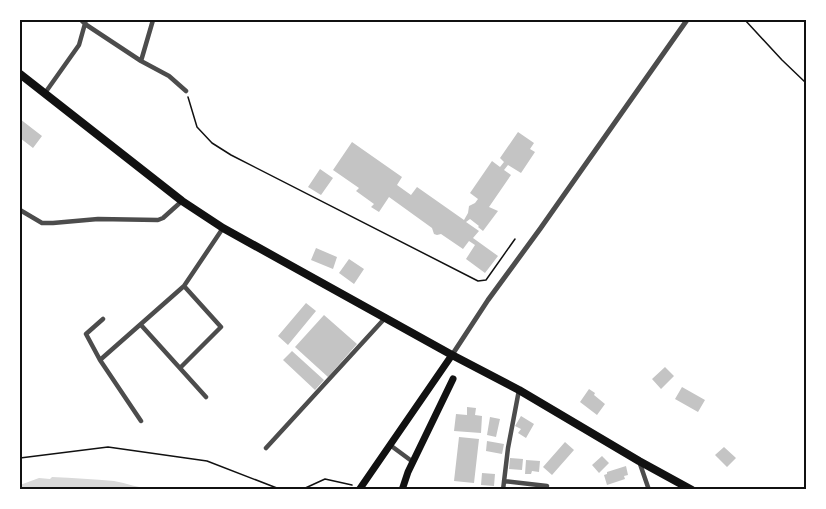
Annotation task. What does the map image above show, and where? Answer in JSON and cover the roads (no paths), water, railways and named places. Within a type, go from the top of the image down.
[{"type":"highway","points":[[20,74],[182,201],[223,228],[519,390],[639,461],[692,489]]},
{"type":"main road","points":[[359,488],[452,355]]},
{"type":"main road","points":[[402,489],[453,380]]},
{"type":"street","points":[[141,61],[153,20]]},
{"type":"street","points":[[452,355],[488,300],[687,20]]},
{"type":"street","points":[[45,93],[79,45],[84,21],[141,61],[169,76],[186,91]]},
{"type":"street","points":[[20,210],[42,223],[98,219],[158,220],[182,201]]},
{"type":"street","points":[[100,360],[184,286],[223,228]]},
{"type":"street","points":[[180,368],[221,327],[184,286]]},
{"type":"street","points":[[266,448],[386,317]]},
{"type":"street","points":[[103,319],[86,334],[100,360],[141,422]]},
{"type":"street","points":[[141,325],[206,397]]},
{"type":"street","points":[[503,489],[519,390]]},
{"type":"street","points":[[390,445],[413,462]]},
{"type":"street","points":[[639,461],[649,489]]},
{"type":"street","points":[[504,481],[547,486]]}]
